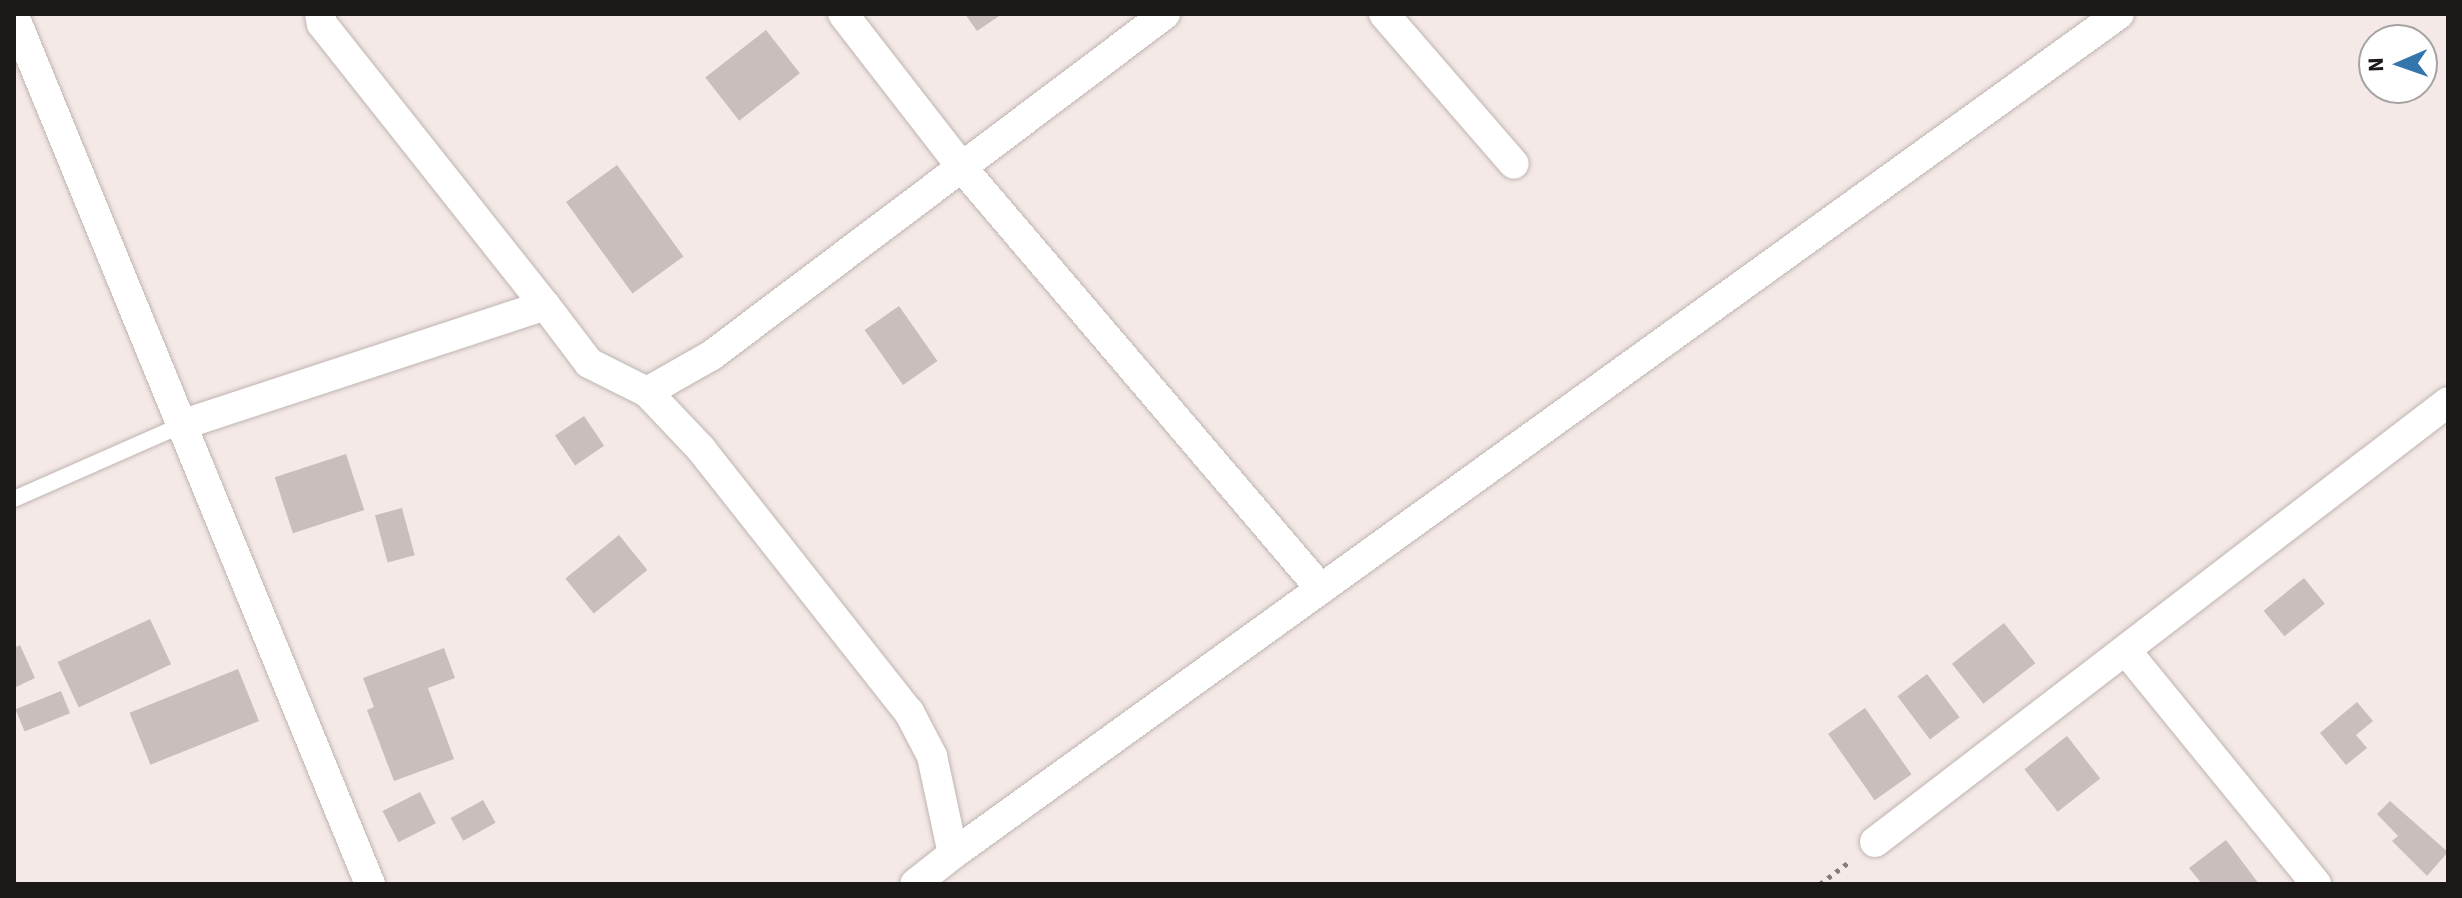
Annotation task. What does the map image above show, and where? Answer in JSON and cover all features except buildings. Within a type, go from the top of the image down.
[{"type":"street","points":[[320,14],[322,24],[589,363],[647,392],[701,449],[909,712],[932,756],[953,854]]},
{"type":"street","points":[[843,14],[964,170],[1321,589]]},
{"type":"street","points":[[647,392],[712,355],[964,170],[1165,14]]},
{"type":"street","points":[[1384,14],[1514,164]]},
{"type":"street","points":[[915,884],[2119,14]]},
{"type":"street","points":[[14,16],[184,424],[370,884]]},
{"type":"street","points":[[184,424],[545,305]]},
{"type":"street","points":[[1875,842],[2127,652],[2448,402]]},
{"type":"street","points":[[2127,652],[2316,884]]},
{"type":"lane","points":[[14,499],[184,424]]}]
